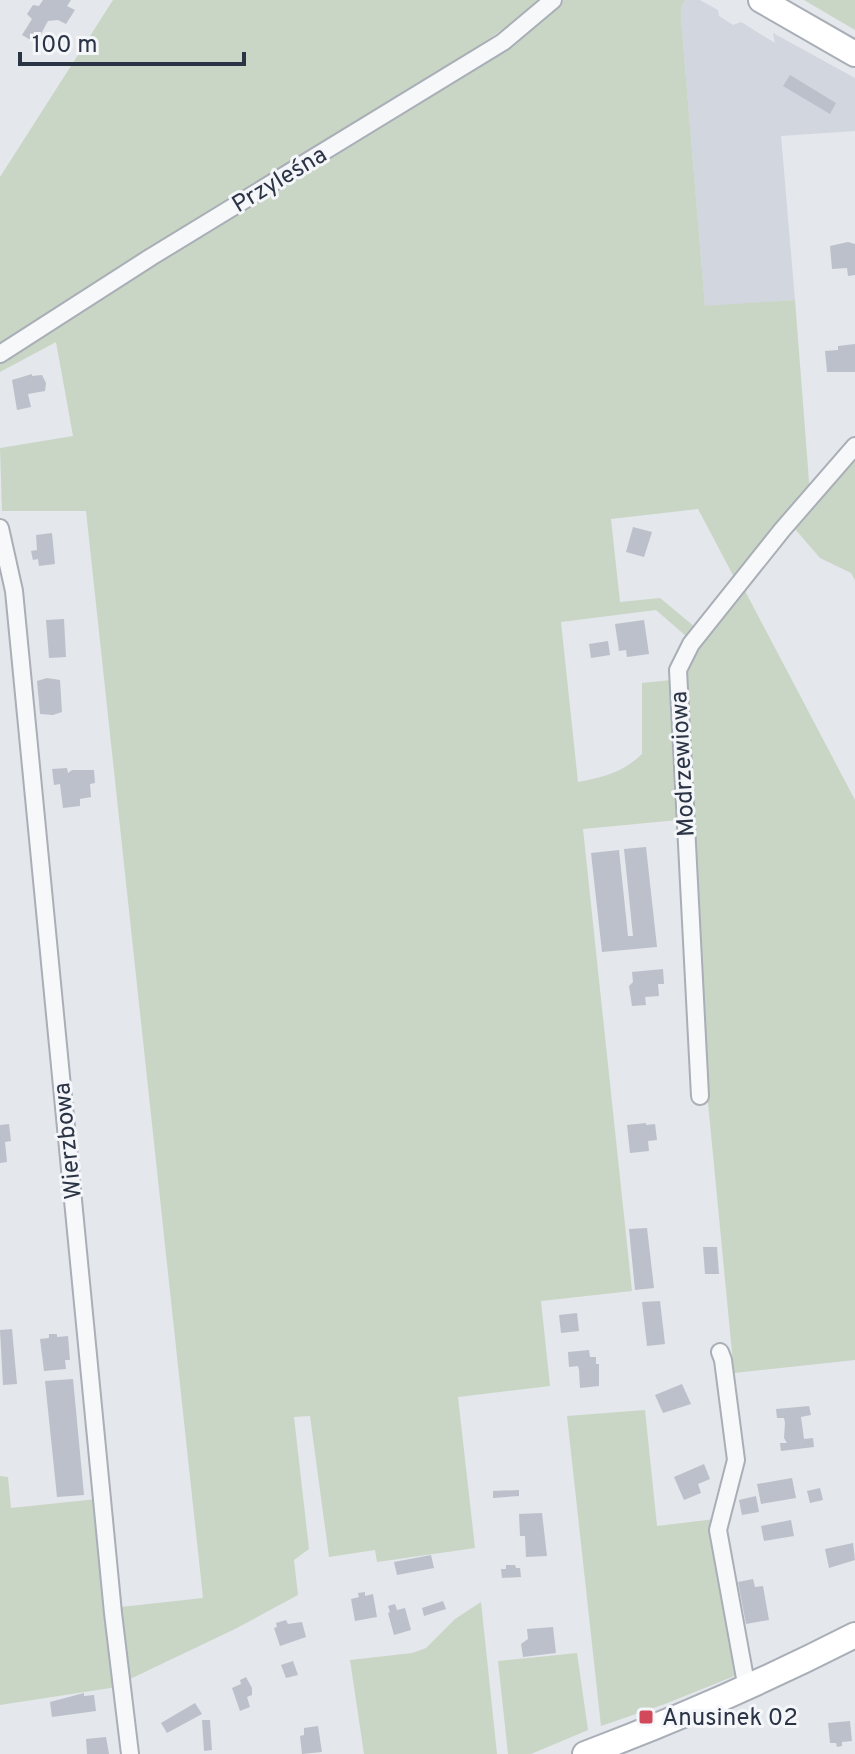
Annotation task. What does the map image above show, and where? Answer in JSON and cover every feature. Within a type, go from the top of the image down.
[{"type":"main road","points":[[761,0],[855,54]]},
{"type":"main road","points":[[585,1754],[747,1689],[855,1635]]},
{"type":"street","name":"Przyleśna","points":[[0,354],[151,257],[503,42],[553,0]]},
{"type":"street","name":"Modrzewiowa","points":[[700,1096],[678,670],[691,644],[782,530],[855,446]]},
{"type":"street","name":"Wierzbowa","points":[[0,528],[14,591],[130,1754]]},
{"type":"street","points":[[720,1352],[736,1460],[718,1530],[747,1689]]},
{"type":"shaded area","points":[[685,0],[700,0],[718,10],[719,16],[733,25],[741,22],[775,43],[773,33],[855,78],[855,131],[781,136],[795,300],[705,307],[682,30],[681,8]]},
{"type":"green space","points":[[113,0],[545,0],[461,58],[0,349],[0,177]]},
{"type":"green space","points":[[564,0],[685,0],[681,8],[682,30],[705,306],[795,300],[810,494],[735,579],[698,509],[611,519],[620,602],[660,598],[695,627],[687,637],[656,610],[561,622],[578,782],[612,773],[642,754],[642,683],[671,680],[678,820],[583,829],[632,1291],[541,1301],[550,1386],[458,1397],[475,1548],[377,1562],[375,1550],[329,1557],[310,1416],[294,1417],[309,1549],[294,1560],[298,1595],[128,1680],[121,1607],[203,1598],[86,511],[2,511],[0,448],[73,436],[56,342],[0,372],[0,362],[139,273],[498,54]]},
{"type":"green space","points":[[804,0],[855,0],[855,30]]},
{"type":"green space","points":[[855,457],[855,580],[851,573],[820,558],[795,529]]},
{"type":"green space","points":[[744,589],[855,800],[855,1360],[734,1373],[708,1103],[684,663]]},
{"type":"green space","points":[[645,1410],[657,1526],[715,1519],[737,1675],[601,1726],[567,1416]]},
{"type":"green space","points":[[0,1476],[8,1477],[11,1508],[97,1499],[117,1687],[0,1705]]},
{"type":"green space","points":[[481,1602],[497,1754],[364,1754],[350,1660],[412,1653],[426,1648],[455,1619]]},
{"type":"green space","points":[[577,1653],[588,1730],[531,1754],[508,1754],[498,1661]]},
{"type":"building","points":[[43,0],[71,0],[67,6],[75,10],[66,24],[58,20],[48,21],[36,43],[22,35],[32,19],[27,14],[33,5],[39,6]]},
{"type":"building","points":[[790,75],[836,103],[830,114],[783,86]]},
{"type":"building","points":[[848,242],[855,244],[855,275],[848,276],[847,268],[832,269],[830,246]]},
{"type":"building","points":[[855,344],[855,372],[827,372],[825,351]]},
{"type":"building","points":[[32,374],[42,375],[46,383],[45,391],[28,394],[31,407],[17,410],[12,380]]},
{"type":"building","points":[[633,527],[652,532],[644,557],[626,552]]},
{"type":"building","points":[[52,533],[55,564],[39,566],[38,559],[33,560],[31,551],[37,550],[36,535]]},
{"type":"building","points":[[64,619],[66,657],[49,658],[46,620]]},
{"type":"building","points":[[644,620],[649,654],[627,657],[626,650],[619,651],[615,624]]},
{"type":"building","points":[[608,641],[610,655],[591,658],[589,644]]},
{"type":"building","points":[[47,678],[60,680],[62,712],[53,715],[40,714],[37,681]]},
{"type":"building","points":[[67,768],[68,773],[72,770],[94,770],[95,783],[90,784],[91,797],[80,799],[80,806],[63,808],[60,784],[54,785],[52,769]]},
{"type":"building","points":[[646,847],[657,947],[602,952],[591,853],[619,850],[628,936],[633,936],[624,849]]},
{"type":"building","points":[[663,969],[664,984],[658,984],[659,996],[645,997],[646,1005],[632,1006],[629,986],[633,982],[632,972]]},
{"type":"building","points":[[9,1124],[11,1141],[5,1142],[7,1162],[0,1163],[0,1125]]},
{"type":"building","points":[[655,1124],[657,1140],[648,1141],[649,1151],[630,1153],[627,1125]]},
{"type":"building","points":[[647,1228],[654,1288],[635,1290],[629,1229]]},
{"type":"building","points":[[703,1247],[717,1247],[719,1274],[705,1274]]},
{"type":"building","points":[[660,1301],[665,1344],[647,1346],[642,1302]]},
{"type":"building","points":[[577,1313],[579,1331],[561,1333],[559,1315]]},
{"type":"building","points":[[12,1329],[17,1384],[3,1385],[0,1330]]},
{"type":"building","points":[[49,1334],[68,1336],[70,1360],[65,1360],[66,1369],[44,1371],[40,1339],[49,1338]]},
{"type":"building","points":[[589,1350],[590,1357],[596,1357],[596,1364],[599,1364],[599,1386],[580,1388],[578,1366],[569,1367],[568,1352]]},
{"type":"building","points":[[73,1379],[84,1495],[57,1497],[45,1381]]},
{"type":"building","points":[[682,1384],[691,1404],[663,1413],[655,1395]]},
{"type":"building","points":[[809,1406],[811,1415],[801,1417],[804,1439],[813,1438],[814,1447],[781,1451],[780,1443],[787,1443],[784,1438],[785,1423],[784,1418],[777,1418],[776,1409]]},
{"type":"building","points":[[704,1464],[710,1479],[698,1484],[701,1493],[684,1500],[674,1477]]},
{"type":"building","points":[[792,1478],[796,1498],[761,1504],[757,1484]]},
{"type":"building","points":[[820,1488],[823,1500],[810,1503],[807,1491]]},
{"type":"building","points":[[519,1490],[519,1496],[493,1498],[493,1491]]},
{"type":"building","points":[[756,1496],[759,1512],[742,1515],[739,1500]]},
{"type":"building","points":[[542,1513],[547,1556],[526,1557],[525,1536],[520,1536],[519,1514]]},
{"type":"building","points":[[791,1520],[794,1536],[764,1541],[761,1526]]},
{"type":"building","points":[[853,1543],[855,1560],[829,1568],[825,1549]]},
{"type":"building","points":[[431,1555],[434,1568],[397,1575],[394,1562]]},
{"type":"building","points":[[506,1565],[520,1568],[521,1577],[502,1578],[501,1569],[506,1569]]},
{"type":"building","points":[[753,1579],[755,1587],[763,1586],[769,1620],[746,1624],[738,1582]]},
{"type":"building","points":[[365,1592],[365,1596],[373,1594],[377,1617],[355,1621],[351,1599]]},
{"type":"building","points":[[443,1601],[446,1609],[424,1616],[422,1608]]},
{"type":"building","points":[[395,1604],[397,1610],[405,1608],[411,1630],[394,1635],[388,1606]]},
{"type":"building","points":[[286,1620],[288,1624],[302,1622],[306,1637],[280,1646],[274,1628],[277,1627],[276,1623]]},
{"type":"building","points":[[553,1627],[556,1653],[523,1657],[521,1644],[528,1639],[527,1629]]},
{"type":"building","points":[[293,1661],[298,1675],[286,1678],[281,1665]]},
{"type":"building","points":[[246,1677],[252,1688],[252,1695],[247,1697],[250,1707],[240,1711],[232,1688],[241,1684],[240,1680]]},
{"type":"building","points":[[84,1693],[84,1696],[94,1695],[96,1711],[52,1717],[50,1702]]},
{"type":"building","points":[[195,1703],[202,1714],[167,1733],[161,1723]]},
{"type":"building","points":[[202,1720],[210,1720],[212,1750],[204,1751]]},
{"type":"building","points":[[850,1721],[852,1741],[842,1742],[842,1746],[837,1747],[836,1743],[830,1743],[828,1723]]},
{"type":"building","points":[[318,1726],[322,1752],[302,1754],[300,1736],[304,1735],[304,1728]]},
{"type":"building","points":[[106,1737],[109,1754],[87,1754],[86,1739]]},
{"type":"place","name":"Anusinek 02","points":[[646,1717]]}]
